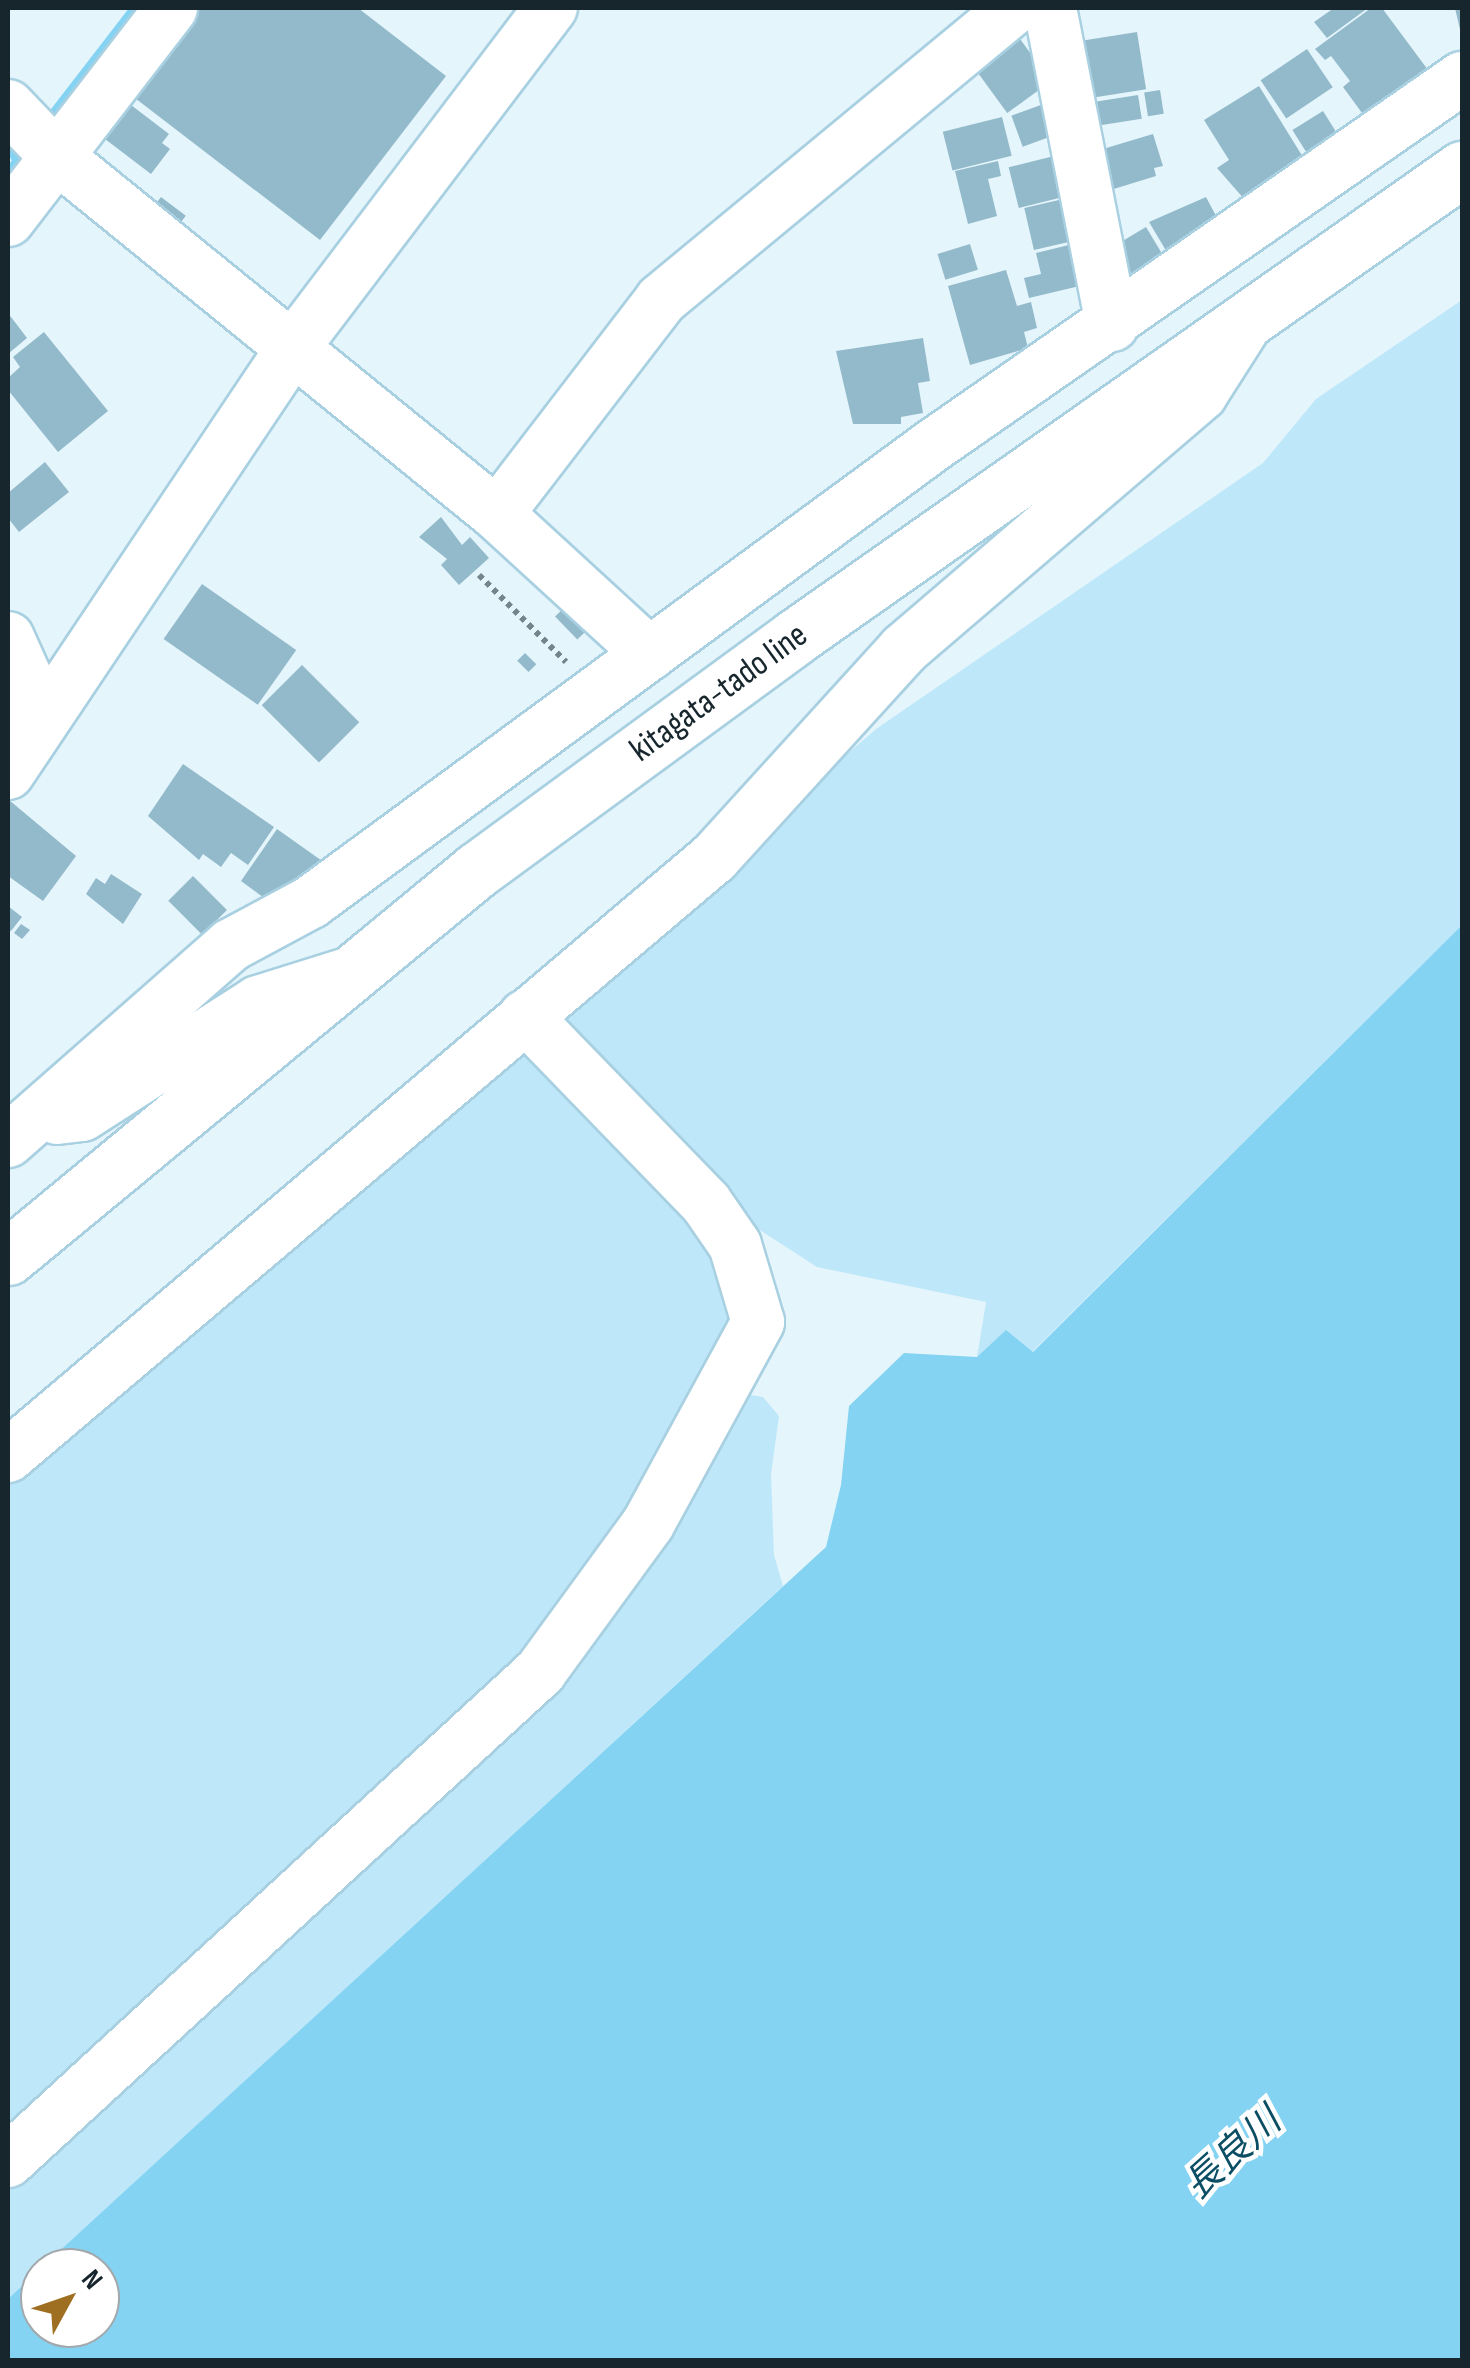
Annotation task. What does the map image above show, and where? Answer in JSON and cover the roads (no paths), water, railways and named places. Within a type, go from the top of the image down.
[{"type":"main road","name":"kitagata-tado line","points":[[8,1258],[477,870],[795,637],[1242,330],[1462,169]]},
{"type":"street","points":[[8,220],[171,8]]},
{"type":"street","points":[[8,773],[294,346],[551,8]]},
{"type":"street","points":[[497,514],[660,300],[1014,8]]},
{"type":"street","points":[[1050,8],[1112,325]]},
{"type":"street","points":[[8,1177],[15,1121],[231,945],[310,902],[934,444],[1112,325],[1462,78]]},
{"type":"street","points":[[8,106],[56,156],[497,514],[650,654]]},
{"type":"street","points":[[8,1456],[714,858],[904,649],[1202,394],[1242,330]]},
{"type":"street","points":[[8,638],[25,676],[8,712]]},
{"type":"street","points":[[15,1121],[82,1115],[258,1002],[353,973]]},
{"type":"street","points":[[8,2162],[540,1672],[648,1524],[758,1322],[736,1245],[706,1203],[526,1016]]},
{"type":"water","name":"長良川","points":[[1462,925],[1462,2360],[8,2360],[8,2299],[20,2288],[20,2348],[120,2348],[120,2248],[63,2248],[826,1547],[841,1485],[849,1406],[904,1353],[977,1357],[1006,1330],[1033,1352]]},
{"type":"waterway","points":[[47,122],[135,8]]},
{"type":"waterway","points":[[8,145],[18,160],[8,174]]}]
